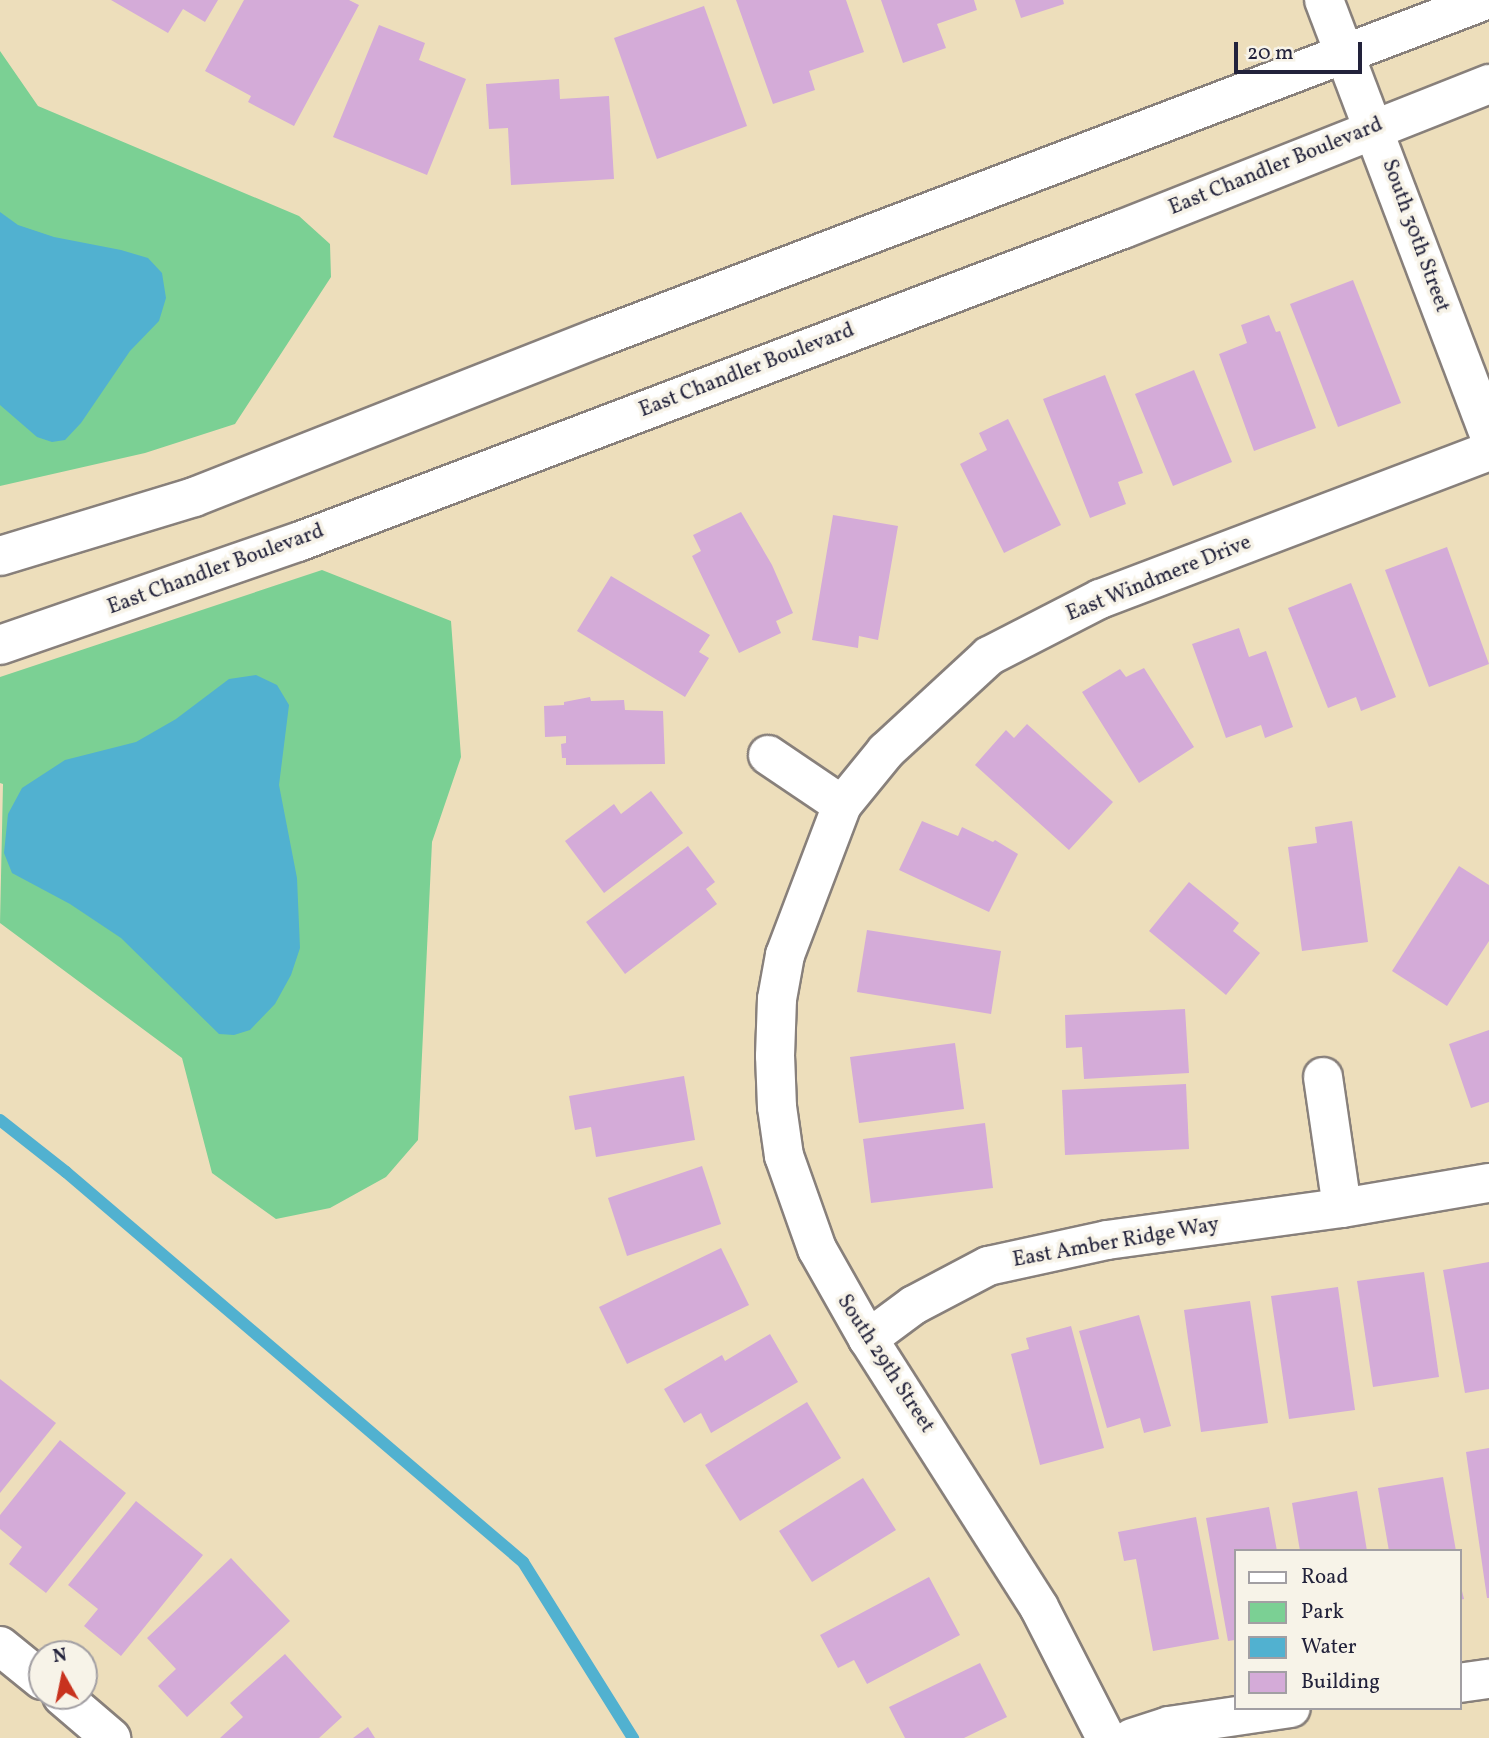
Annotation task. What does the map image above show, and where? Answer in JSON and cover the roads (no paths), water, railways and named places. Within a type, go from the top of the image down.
[{"type":"street","name":"South 30th Street","points":[[1324,0],[1489,434]]},
{"type":"street","points":[[0,556],[194,497],[1344,52],[1486,0]]},
{"type":"street","name":"East Chandler Boulevard","points":[[0,645],[298,542],[1124,229],[1374,127],[1489,84]]},
{"type":"street","name":"East Windmere Drive","points":[[785,955],[842,805],[886,751],[989,656],[1100,599],[1489,451]]},
{"type":"street","points":[[768,755],[842,805]]},
{"type":"street","name":"South 29th Street","points":[[785,955],[777,999],[775,1056],[784,1156],[817,1249],[868,1339],[1039,1607],[1106,1738]]},
{"type":"street","points":[[1323,1077],[1342,1208]]},
{"type":"street","name":"East Amber Ridge Way","points":[[868,1339],[914,1305],[988,1266],[1107,1240],[1342,1208],[1489,1183]]},
{"type":"street","points":[[0,1646],[28,1669]]},
{"type":"street","points":[[1461,1684],[1489,1679]]},
{"type":"street","points":[[78,1710],[111,1738]]},
{"type":"street","points":[[1132,1738],[1169,1726],[1277,1710]]},
{"type":"water","points":[[0,212],[18,225],[54,237],[148,258],[162,273],[166,298],[159,321],[130,351],[81,423],[65,440],[52,442],[37,437],[0,405]]},
{"type":"water","points":[[256,675],[277,685],[289,705],[279,785],[297,878],[300,948],[291,975],[275,1004],[250,1030],[234,1035],[219,1034],[121,938],[70,904],[12,873],[4,853],[8,814],[22,788],[65,760],[136,742],[176,719],[229,679]]},
{"type":"waterway","points":[[0,1120],[66,1172],[523,1562],[633,1738]]}]
